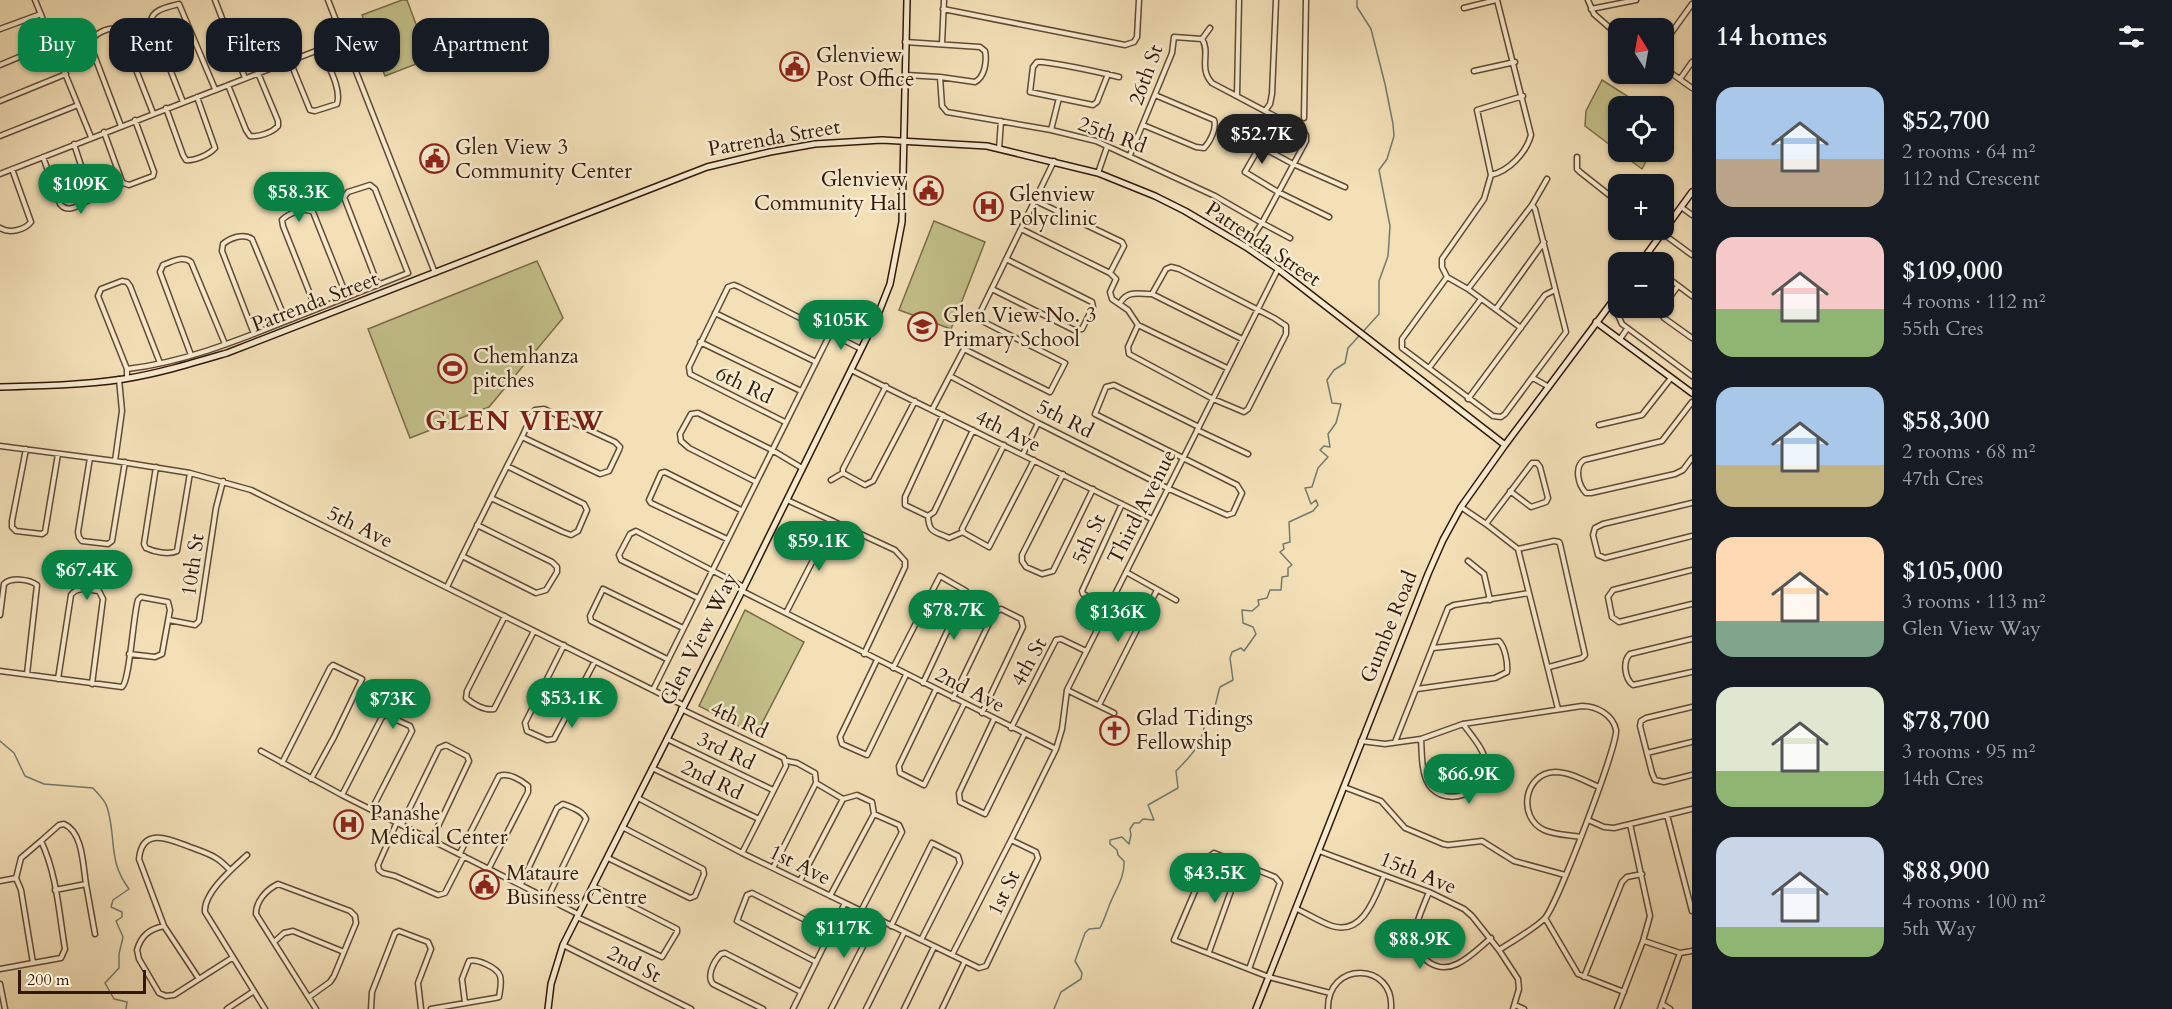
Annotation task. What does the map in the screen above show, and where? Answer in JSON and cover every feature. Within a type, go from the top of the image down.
[{"type":"street","points":[[35,0],[44,18]]},
{"type":"street","points":[[215,0],[245,78]]},
{"type":"street","points":[[328,0],[335,18]]},
{"type":"street","name":"Glen View Way","points":[[548,1009],[551,984],[563,945],[878,317],[890,284],[902,222],[907,0]]},
{"type":"street","points":[[942,44],[944,0]]},
{"type":"street","points":[[943,9],[1125,45],[1134,42],[1137,37],[1139,0]]},
{"type":"street","points":[[1237,96],[1239,0]]},
{"type":"street","points":[[1265,111],[1270,104],[1272,94],[1276,0]]},
{"type":"street","points":[[1304,118],[1306,0]]},
{"type":"street","points":[[1464,8],[1497,0],[1531,129],[1530,139],[1509,166],[1491,175]]},
{"type":"street","points":[[1588,0],[1591,9],[1608,27]]},
{"type":"street","points":[[1591,9],[1636,0]]},
{"type":"street","points":[[183,102],[151,21],[154,13],[179,4],[215,89]]},
{"type":"street","points":[[1674,29],[1692,4]]},
{"type":"street","points":[[0,29],[42,14]]},
{"type":"street","points":[[121,126],[90,44],[94,35],[114,28],[118,29],[153,113]]},
{"type":"street","points":[[1210,28],[1202,39],[1205,45],[1206,76],[1212,83],[1305,133],[1306,141],[1262,223],[1246,247]]},
{"type":"street","name":"26th St","points":[[1130,155],[1174,48],[1174,37],[1202,39]]},
{"type":"street","points":[[905,42],[980,47],[985,51],[986,56],[979,81],[906,75]]},
{"type":"street","points":[[0,65],[18,58]]},
{"type":"street","points":[[1108,74],[1096,104],[1090,105],[1030,92],[1033,67],[1037,62],[1044,62],[1108,74],[1119,77]]},
{"type":"street","points":[[1474,71],[1515,62]]},
{"type":"street","points":[[1680,79],[1692,62]]},
{"type":"street","points":[[294,72],[308,108],[315,111],[337,104],[338,90],[331,72]]},
{"type":"street","points":[[356,72],[435,273]]},
{"type":"street","points":[[0,174],[258,73],[278,126],[256,137],[250,136],[228,85]]},
{"type":"street","points":[[0,101],[66,74],[90,137]]},
{"type":"street","points":[[1674,75],[1692,88]]},
{"type":"street","name":"25th Rd","points":[[940,77],[942,106],[945,111],[1051,130],[1096,141],[1215,196],[1290,238]]},
{"type":"street","points":[[1143,125],[1196,147],[1204,148],[1208,144],[1215,126],[1214,120],[1155,95]]},
{"type":"street","points":[[1521,328],[1468,289],[1447,277],[1442,267],[1442,259],[1484,199],[1491,175],[1477,110],[1523,96]]},
{"type":"street","points":[[166,108],[183,155],[186,160],[190,161],[215,148],[196,97]]},
{"type":"street","points":[[1051,130],[1059,98]]},
{"type":"street","points":[[0,136],[78,105]]},
{"type":"street","points":[[104,132],[123,183],[129,185],[153,176],[154,172],[135,120]]},
{"type":"street","points":[[999,149],[1001,121]]},
{"type":"street","name":"Patrenda Street","points":[[0,387],[70,385],[119,380],[173,369],[228,353],[707,167],[815,144],[904,141],[975,145],[1054,161],[1098,173],[1185,211],[1278,269],[1504,445]]},
{"type":"street","points":[[43,157],[60,204],[68,210],[89,200],[90,194],[74,144]]},
{"type":"street","points":[[1329,217],[1278,192],[1245,172],[1260,146],[1293,164],[1345,187]]},
{"type":"street","points":[[1098,173],[1107,147]]},
{"type":"street","points":[[1577,157],[1577,169],[1608,194]]},
{"type":"street","points":[[932,410],[962,351],[966,350],[1050,392],[1065,363],[980,320],[978,316],[1054,161]]},
{"type":"street","points":[[0,228],[7,232],[27,226],[31,222],[12,169]]},
{"type":"street","points":[[1468,289],[1532,205],[1547,179]]},
{"type":"street","points":[[127,369],[160,363],[225,344],[254,334],[316,309],[378,285],[408,273],[375,189],[370,185],[348,192],[344,200],[378,285]]},
{"type":"street","points":[[1674,215],[1692,192]]},
{"type":"street","points":[[1036,201],[1122,242],[1124,246],[1110,273]]},
{"type":"street","points":[[1447,277],[1401,342],[1404,350],[1468,399],[1493,416],[1501,417],[1566,332],[1544,241],[1532,205]]},
{"type":"street","points":[[1681,207],[1692,214]]},
{"type":"street","points":[[316,309],[283,226],[282,220],[286,216],[305,209],[313,212],[347,297]]},
{"type":"street","points":[[1021,229],[1110,273],[1116,279],[1110,296],[1128,310],[1138,325],[1227,368]]},
{"type":"street","points":[[254,334],[222,251],[222,244],[226,241],[243,236],[252,239],[286,321]]},
{"type":"street","points":[[1672,240],[1692,255]]},
{"type":"street","points":[[1496,309],[1544,241]]},
{"type":"street","points":[[191,355],[160,272],[163,266],[179,259],[191,262],[225,344]]},
{"type":"street","points":[[992,289],[1077,330],[1082,329],[1089,314],[1093,305],[1090,301],[1006,259]]},
{"type":"street","points":[[1138,325],[1128,347],[1129,354],[1240,412],[1246,411],[1286,334],[1287,328],[1284,324],[1174,267],[1166,270],[1152,294]]},
{"type":"street","name":"Third Avenue","points":[[952,955],[1056,749],[1062,729],[1067,690],[1278,269]]},
{"type":"street","points":[[127,378],[127,369],[98,296],[101,289],[122,281],[127,282],[160,363]]},
{"type":"street","points":[[1674,283],[1692,296]]},
{"type":"street","points":[[801,391],[700,342],[726,290],[734,285],[861,349]]},
{"type":"street","points":[[1674,292],[1678,286]]},
{"type":"street","points":[[1468,399],[1545,295],[1555,290]]},
{"type":"street","points":[[1120,303],[1124,296],[1129,294],[1152,294],[1242,339]]},
{"type":"street","points":[[1429,368],[1481,299]]},
{"type":"street","name":"Gumbe Road","points":[[1256,1009],[1361,741],[1446,534],[1461,507],[1504,445],[1608,307]]},
{"type":"street","points":[[715,313],[816,362]]},
{"type":"street","points":[[1619,318],[1627,329],[1692,376]]},
{"type":"street","points":[[1664,318],[1692,338]]},
{"type":"street","points":[[1596,322],[1692,393]]},
{"type":"street","points":[[1620,339],[1627,329]]},
{"type":"street","points":[[652,690],[830,334]]},
{"type":"street","name":"6th Rd","points":[[700,342],[689,367],[690,374],[785,422]]},
{"type":"street","name":"4th Ave","points":[[851,370],[1152,519]]},
{"type":"street","name":"5th Rd","points":[[950,376],[1167,488],[1227,515],[1233,513],[1242,494],[1240,488],[1183,458]]},
{"type":"street","points":[[1533,378],[1549,387]]},
{"type":"street","points":[[1599,425],[1642,415],[1671,378]]},
{"type":"street","points":[[115,461],[122,411],[119,380]]},
{"type":"street","points":[[1183,458],[1095,414],[1106,387],[1114,385],[1248,454]]},
{"type":"street","points":[[843,473],[886,386]]},
{"type":"street","points":[[843,473],[865,485],[873,481],[915,401]]},
{"type":"street","points":[[1692,402],[1662,441],[1584,460],[1577,469],[1582,489],[1586,493],[1591,493],[1675,474],[1683,470],[1692,458]]},
{"type":"street","points":[[447,587],[533,413],[540,409],[615,442],[620,447],[609,471],[600,474],[522,437]]},
{"type":"street","points":[[756,482],[681,441],[680,434],[688,416],[698,413],[772,450],[802,468]]},
{"type":"street","points":[[927,516],[905,505],[903,501],[944,415]]},
{"type":"street","points":[[1023,454],[1038,423]]},
{"type":"street","points":[[927,516],[934,512],[973,430]]},
{"type":"street","points":[[927,516],[929,528],[949,538],[963,532],[1004,445]]},
{"type":"street","name":"5th Ave","points":[[0,446],[156,467],[190,473],[251,490],[564,645],[682,707]]},
{"type":"street","points":[[26,449],[12,520],[12,527],[16,531],[42,534],[45,532],[58,454]]},
{"type":"street","points":[[90,458],[79,537],[82,541],[108,544],[112,541],[125,462]]},
{"type":"street","points":[[963,532],[989,547],[1034,460]]},
{"type":"street","points":[[1486,524],[1510,491],[1534,463],[1540,467],[1548,498],[1546,502],[1531,507],[1510,491]]},
{"type":"street","points":[[491,498],[563,532],[571,535],[578,531],[587,510],[585,504],[507,466]]},
{"type":"street","points":[[156,467],[144,544],[150,550],[171,553],[177,551],[190,473]]},
{"type":"street","points":[[727,539],[651,503],[649,500],[651,492],[661,473],[665,472],[741,510]]},
{"type":"street","points":[[831,480],[843,473]]},
{"type":"street","points":[[1063,474],[1022,555],[1022,561],[1026,567],[1042,574],[1053,571],[1093,489]]},
{"type":"street","name":"10th St","points":[[169,620],[195,625],[199,621],[216,508],[223,481]]},
{"type":"street","points":[[787,500],[895,550],[905,561],[905,567],[864,654]]},
{"type":"street","points":[[1692,503],[1603,524],[1596,528],[1593,535],[1598,555],[1605,558],[1692,536]]},
{"type":"street","name":"5th St","points":[[1108,607],[1083,594],[1082,591],[1122,504]]},
{"type":"street","points":[[1461,507],[1518,549],[1558,709]]},
{"type":"street","points":[[786,613],[833,521]]},
{"type":"street","points":[[462,556],[536,593],[546,590],[557,572],[557,567],[552,562],[477,525]]},
{"type":"street","name":"2nd Ave","points":[[698,598],[621,560],[619,555],[630,534],[636,531],[712,569],[743,589],[864,654],[1056,749]]},
{"type":"street","points":[[1518,549],[1554,541],[1560,544],[1585,655],[1582,658],[1549,667]]},
{"type":"street","points":[[1468,561],[1484,574],[1490,600]]},
{"type":"street","points":[[1692,570],[1613,590],[1608,597],[1612,617],[1619,622],[1692,604]]},
{"type":"street","points":[[1126,572],[1176,600]]},
{"type":"street","points":[[893,668],[940,576],[966,591],[922,682]]},
{"type":"street","points":[[0,615],[4,584],[7,581],[11,579],[34,582],[37,585],[27,674]]},
{"type":"street","points":[[58,679],[70,595],[78,589],[99,591],[103,599],[92,684]]},
{"type":"street","points":[[667,659],[591,621],[590,616],[598,598],[603,589],[683,628]]},
{"type":"street","points":[[1099,705],[1157,590]]},
{"type":"street","points":[[1395,743],[1448,609],[1529,593]]},
{"type":"street","points":[[0,671],[92,684],[125,686],[129,654],[136,602],[139,598],[168,602],[171,610],[163,652],[160,656],[129,654]]},
{"type":"street","points":[[953,698],[994,613],[1001,609],[1021,619],[1023,627],[982,713]]},
{"type":"street","points":[[505,616],[467,691],[466,698],[471,702],[489,710],[494,709],[534,631]]},
{"type":"street","name":"4th St","points":[[1011,728],[1056,640],[1061,639],[1086,651]]},
{"type":"street","points":[[1692,639],[1630,654],[1625,663],[1628,680],[1633,685],[1692,672]]},
{"type":"street","points":[[1417,688],[1495,678],[1507,672],[1508,666],[1503,645],[1499,641],[1433,648]]},
{"type":"street","points":[[564,645],[525,723],[527,731],[548,740],[554,739],[595,661]]},
{"type":"street","points":[[877,660],[840,737],[842,744],[867,755],[906,675]]},
{"type":"street","points":[[282,763],[330,668],[333,665],[337,667],[362,680],[311,778]]},
{"type":"street","points":[[936,689],[899,766],[900,773],[924,785],[964,704]]},
{"type":"street","points":[[1067,690],[1114,713]]},
{"type":"street","points":[[1361,741],[1395,743],[1421,739],[1463,724],[1590,706],[1598,708],[1613,722],[1616,739],[1588,820],[1545,918],[1499,950]]},
{"type":"street","points":[[1692,706],[1643,719],[1641,726],[1653,777],[1659,782],[1692,775]]},
{"type":"street","name":"4th Rd","points":[[682,707],[815,773],[816,783]]},
{"type":"street","points":[[342,795],[382,717],[386,715],[397,719],[410,726],[412,731],[372,809]]},
{"type":"street","points":[[994,720],[958,798],[960,802],[985,814],[1024,735]]},
{"type":"street","points":[[1421,739],[1425,775],[1432,788],[1445,796],[1468,794],[1481,783],[1486,764],[1482,752],[1463,724]]},
{"type":"street","name":"3rd Rd","points":[[667,739],[773,790]]},
{"type":"street","points":[[1647,753],[1692,742]]},
{"type":"street","points":[[432,839],[469,761],[467,756],[446,745],[440,748],[399,823],[378,866],[379,870],[438,895],[445,893],[499,776],[507,774],[524,782],[528,786],[528,792],[489,868]]},
{"type":"street","points":[[261,751],[342,795],[548,897],[578,915],[662,957],[677,932],[676,929],[593,886]]},
{"type":"street","points":[[742,853],[786,766],[785,760]]},
{"type":"street","name":"2nd Rd","points":[[652,768],[759,819]]},
{"type":"street","points":[[1581,837],[1553,833],[1535,824],[1529,816],[1527,796],[1537,779],[1553,772],[1563,773],[1599,787]]},
{"type":"street","points":[[773,868],[816,783],[843,798],[857,795],[872,802],[874,814],[830,896]]},
{"type":"street","points":[[1343,787],[1381,801],[1405,828],[1443,844],[1482,841],[1514,861],[1565,875]]},
{"type":"street","name":"1st Ave","points":[[637,798],[742,853],[952,955],[964,963],[979,968]]},
{"type":"street","points":[[800,881],[843,798]]},
{"type":"street","points":[[521,884],[557,808],[563,804],[567,805],[584,814],[586,819],[548,897]]},
{"type":"street","points":[[1588,820],[1609,828],[1692,809]]},
{"type":"street","points":[[861,911],[902,831],[899,825],[874,814]]},
{"type":"street","points":[[1667,815],[1692,911]]},
{"type":"street","points":[[1617,1009],[1650,916],[1630,824]]},
{"type":"street","points":[[33,963],[21,890],[16,878],[21,858],[59,825],[69,826],[78,840],[94,934]]},
{"type":"street","points":[[608,858],[690,898],[694,896],[704,874],[703,869],[622,828]]},
{"type":"street","points":[[199,980],[164,926],[139,859],[140,849],[146,841],[156,837],[167,838],[216,858],[230,870]]},
{"type":"street","name":"1st St","points":[[979,968],[986,966],[1038,858],[1036,852],[1011,840]]},
{"type":"street","points":[[0,969],[61,958],[65,954],[55,890],[47,855],[41,841]]},
{"type":"street","points":[[891,926],[932,843],[958,856],[960,863],[921,941]]},
{"type":"street","name":"15th Ave","points":[[1319,851],[1429,892],[1464,909],[1491,938],[1518,979],[1520,986],[1514,1007]]},
{"type":"street","points":[[1249,969],[1280,883],[1275,877],[1217,853],[1212,854],[1174,940],[1269,977],[1330,993]]},
{"type":"street","points":[[247,855],[230,870],[205,905],[205,912],[265,1009]]},
{"type":"street","points":[[1209,952],[1241,863]]},
{"type":"street","points":[[1584,977],[1622,882],[1627,877],[1642,874]]},
{"type":"street","points":[[1297,909],[1333,926],[1356,923],[1369,911],[1384,876]]},
{"type":"street","points":[[0,881],[16,878]]},
{"type":"street","points":[[55,890],[86,884]]},
{"type":"street","points":[[309,997],[330,982],[356,923],[354,914],[281,884],[270,889],[257,904],[257,918],[316,1009]]},
{"type":"street","points":[[1429,892],[1415,934],[1418,950],[1422,957],[1430,963],[1441,967],[1457,964],[1491,938]]},
{"type":"street","points":[[816,962],[737,921],[747,896],[752,893],[831,933]]},
{"type":"street","points":[[793,1009],[845,903]]},
{"type":"street","points":[[1545,918],[1576,971],[1584,977],[1624,992]]},
{"type":"street","points":[[831,1009],[877,919]]},
{"type":"street","points":[[164,926],[145,933],[137,950],[139,959],[159,993],[166,996],[174,995],[232,958]]},
{"type":"street","points":[[274,942],[284,933],[293,931],[345,952]]},
{"type":"street","points":[[371,1009],[372,992],[395,933],[399,931],[428,942],[431,946],[418,982],[422,1009]]},
{"type":"street","points":[[866,1009],[904,933]]},
{"type":"street","points":[[1643,941],[1680,953],[1692,951]]},
{"type":"street","name":"2nd St","points":[[563,945],[691,1009]]},
{"type":"street","points":[[904,1009],[934,947]]},
{"type":"street","points":[[763,1009],[710,981],[709,975],[721,954],[725,953],[801,992]]},
{"type":"street","points":[[1670,1009],[1661,1006],[1680,953]]},
{"type":"street","points":[[431,1009],[465,1003],[499,997],[498,972],[474,960],[469,962],[462,979],[465,1003]]},
{"type":"street","points":[[942,1009],[964,963]]},
{"type":"street","points":[[1328,1009],[1330,993],[1339,980],[1346,975],[1363,973],[1371,974],[1384,984],[1389,991],[1391,1009]]},
{"type":"street","points":[[0,984],[5,1009]]},
{"type":"street","points":[[227,1009],[255,991]]},
{"type":"street","points":[[1514,1007],[1524,1009]]},
{"type":"shaded area","points":[[407,0],[414,18],[412,66],[400,70],[400,18],[363,18],[362,15]]},
{"type":"shaded area","points":[[383,72],[395,72],[385,76]]},
{"type":"shaded area","points":[[1602,80],[1627,96],[1608,96],[1608,143],[1585,126],[1586,111]]},
{"type":"shaded area","points":[[1633,162],[1646,162],[1642,169]]},
{"type":"shaded area","points":[[934,221],[985,242],[951,329],[899,310]]},
{"type":"shaded area","name":"Chemhanza pitches","points":[[537,261],[563,318],[489,407],[410,438],[368,329]]},
{"type":"shaded area","points":[[745,610],[804,642],[756,735],[699,706]]},
{"type":"waterway","points":[[1054,1009],[1061,992],[1081,979],[1082,973],[1075,961],[1085,933],[1089,929],[1100,928],[1121,878],[1124,861],[1110,844],[1110,840],[1122,837],[1129,844],[1130,829],[1134,823],[1139,823],[1143,819],[1154,820],[1148,805],[1178,788],[1176,771],[1198,746],[1207,714],[1212,715],[1220,687],[1233,680],[1230,658],[1232,652],[1241,648],[1244,651],[1256,634],[1253,627],[1243,623],[1242,610],[1252,611],[1259,605],[1258,600],[1267,598],[1270,590],[1281,590],[1282,577],[1288,576],[1288,568],[1292,565],[1280,552],[1284,549],[1283,544],[1290,542],[1289,522],[1313,511],[1318,505],[1316,500],[1311,504],[1305,488],[1312,487],[1318,468],[1328,457],[1320,450],[1324,446],[1330,447],[1328,434],[1336,423],[1341,404],[1332,403],[1327,380],[1334,370],[1345,363],[1348,348],[1379,314],[1379,281],[1388,256],[1390,226],[1379,170],[1387,159],[1394,136],[1385,84],[1371,29],[1357,7],[1357,0]]},
{"type":"waterway","points":[[0,741],[14,753],[25,776],[44,784],[93,788],[106,804],[115,858],[122,878],[129,889],[113,900],[111,907],[122,912],[122,917],[116,921],[123,937],[119,968],[105,983],[114,999],[127,1002],[126,1009]]},
{"type":"place","name":"Glenview Post Office","points":[[795,67]]},
{"type":"place","name":"Glen View 3 Community Center","points":[[434,159]]},
{"type":"place","name":"Glenview Community Hall","points":[[928,191]]},
{"type":"place","name":"Glenview Polyclinic","points":[[988,206]]},
{"type":"place","name":"Glen View No. 3 Primary School","points":[[922,327]]},
{"type":"place","name":"Chemhanza pitches","points":[[452,368]]},
{"type":"place","name":"Glad Tidings Fellowship","points":[[1115,730]]},
{"type":"place","name":"Panashe Medical Center","points":[[349,825]]},
{"type":"place","name":"Mataure Business Centre","points":[[485,885]]},
{"type":"district","name":"GLEN VIEW","points":[[515,421]]}]
